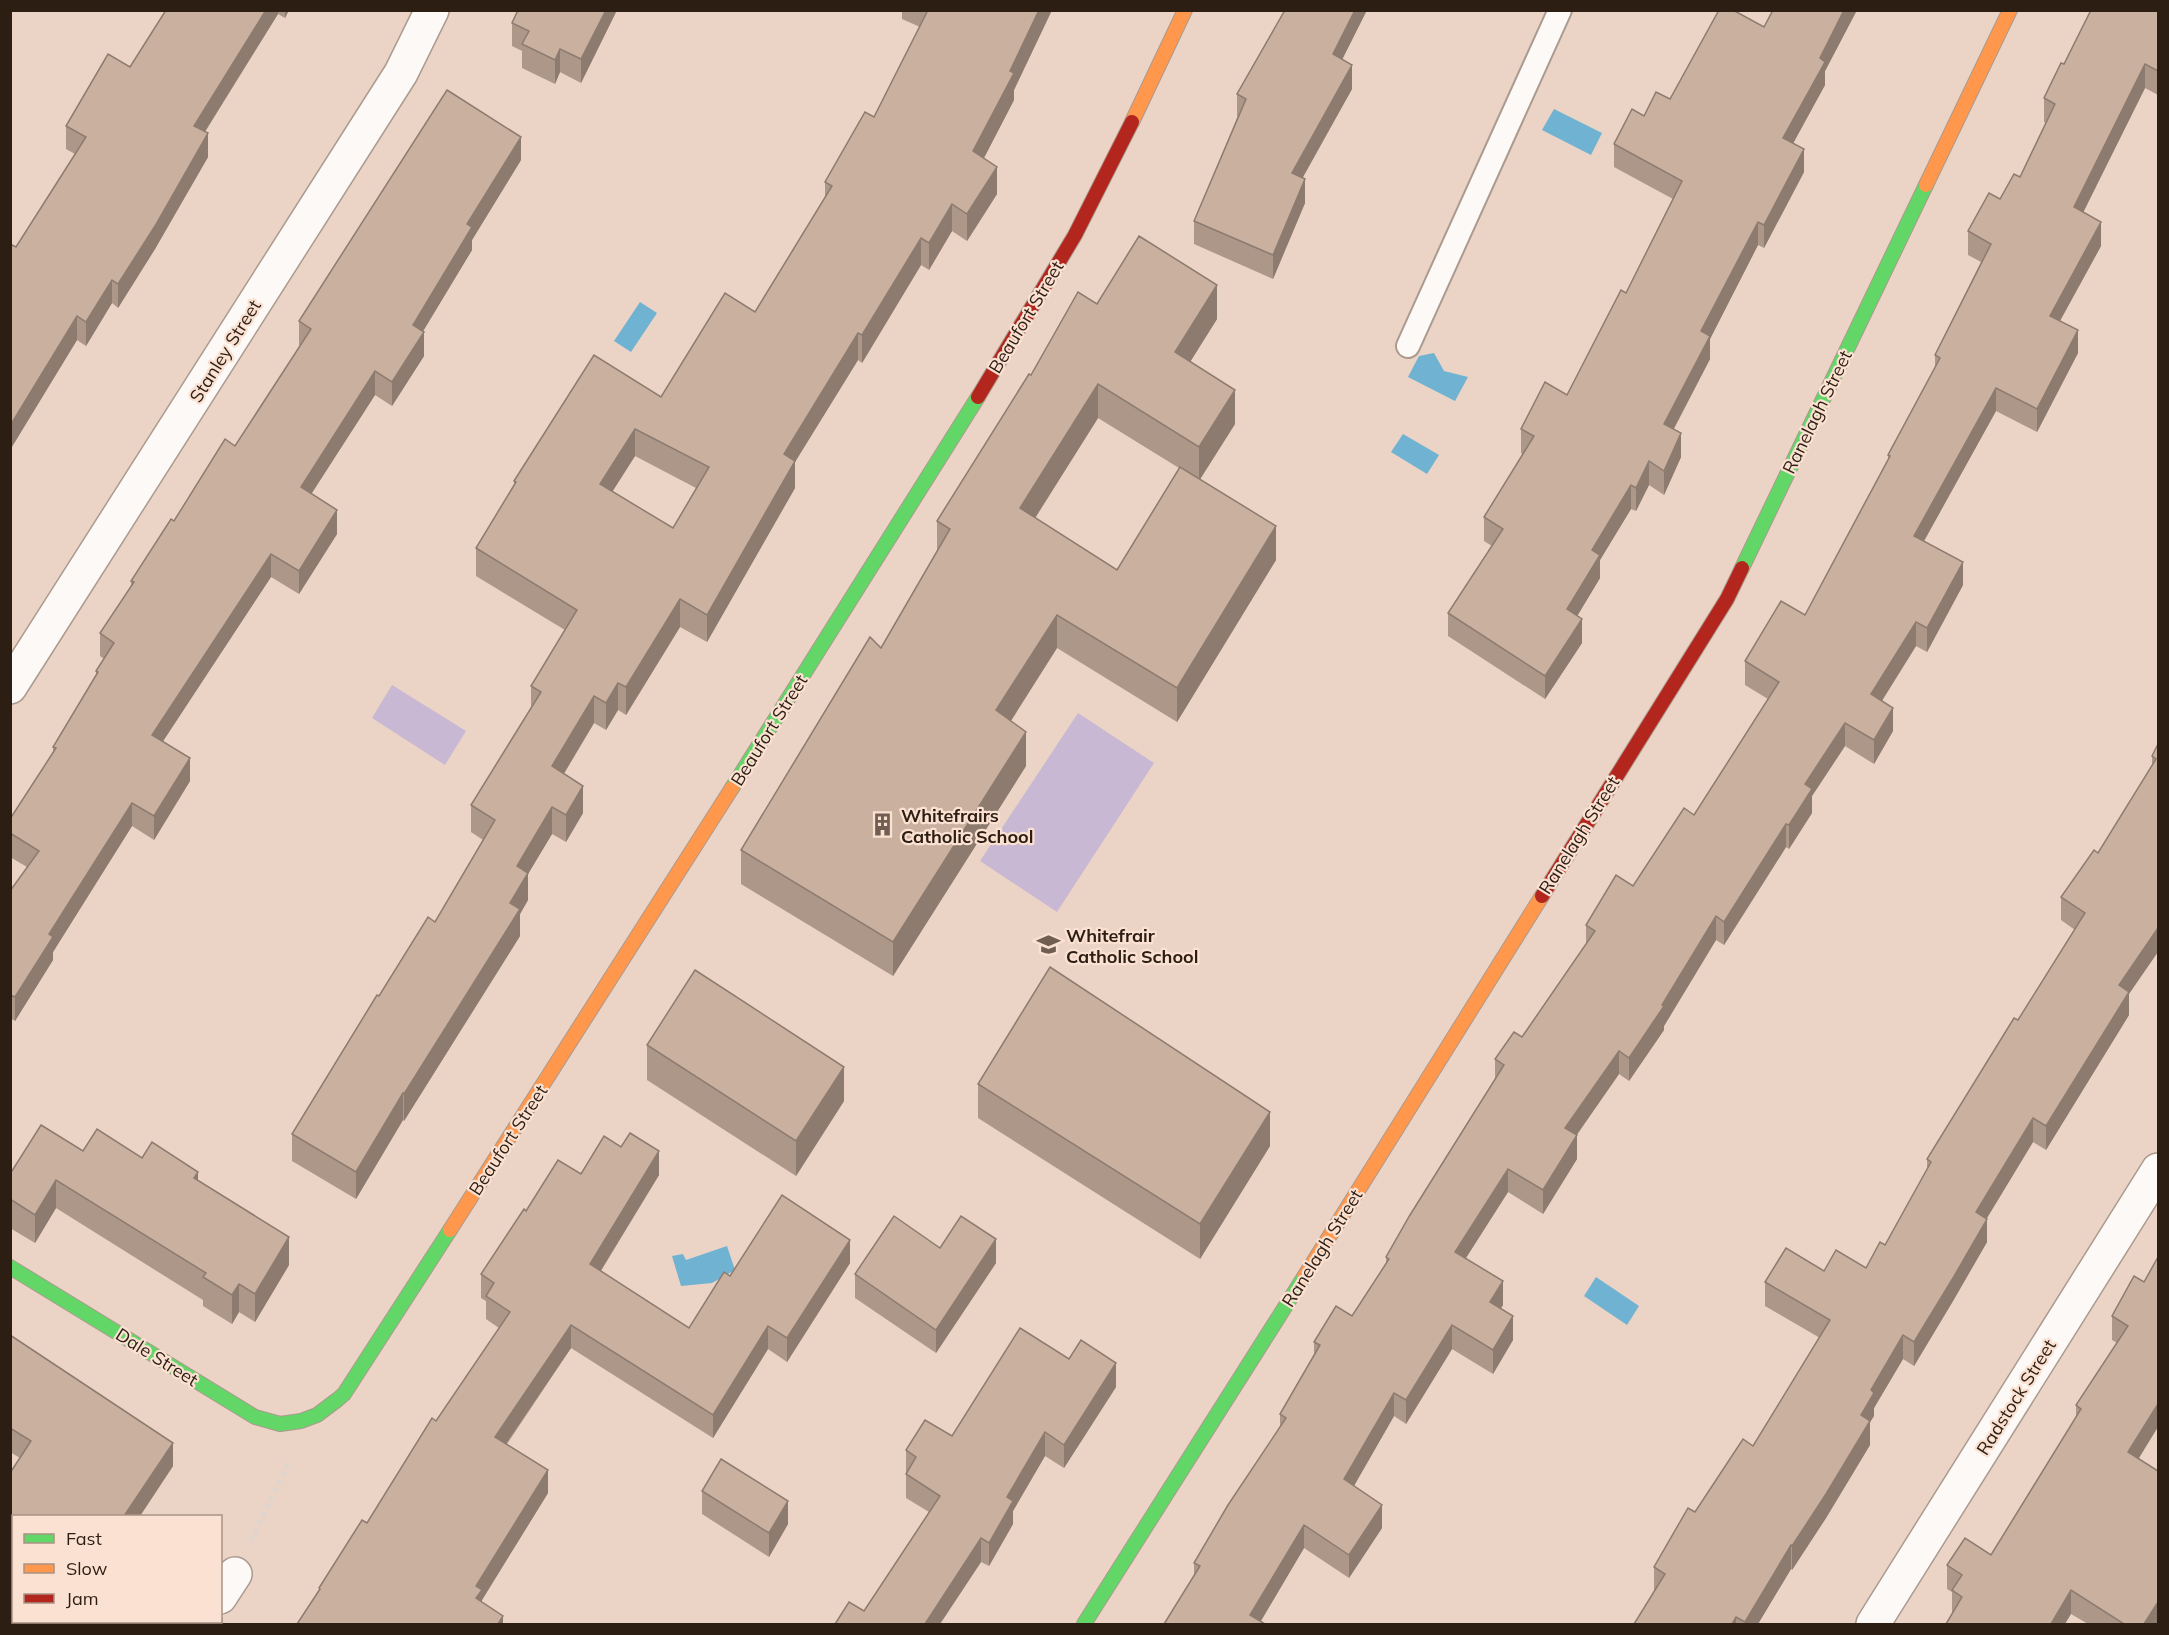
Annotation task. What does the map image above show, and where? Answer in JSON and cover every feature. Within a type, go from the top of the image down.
[{"type":"street","name":"Stanley Street","points":[[10,687],[401,73],[432,10]]},
{"type":"street","name":"Beaufort Street","points":[[310,1419],[327,1411],[345,1394],[586,1020],[946,450],[1075,235],[1118,153],[1185,10]]},
{"type":"street","name":"Ranelagh Street","points":[[1084,1624],[1257,1352],[1726,599],[2010,10]]},
{"type":"street","name":"Radstock Street","points":[[1873,1624],[2158,1170]]},
{"type":"street","name":"Dale Street","points":[[10,1267],[255,1417],[281,1424],[310,1419]]},
{"type":"lane","points":[[1408,346],[1560,10]]},
{"type":"path","points":[[228,1586],[310,1419]]},
{"type":"shaded area","points":[[392,685],[466,731],[445,765],[372,718]]},
{"type":"shaded area","points":[[1078,713],[1154,763],[1057,912],[980,861]]},
{"type":"water","points":[[1554,109],[1602,133],[1591,155],[1542,130]]},
{"type":"water","points":[[640,302],[657,313],[631,352],[614,341]]},
{"type":"water","points":[[1434,353],[1444,371],[1468,377],[1455,401],[1408,377],[1419,356]]},
{"type":"water","points":[[1403,434],[1439,455],[1427,474],[1391,452]]},
{"type":"water","points":[[727,1246],[735,1270],[712,1283],[681,1286],[672,1256],[683,1254],[686,1260]]},
{"type":"water","points":[[1596,1277],[1639,1306],[1627,1325],[1584,1296]]},
{"type":"building","points":[[166,10],[266,10],[194,126],[208,133],[155,226],[118,284],[112,280],[86,322],[77,316],[10,426],[10,244],[16,247],[86,137],[66,126],[108,54],[130,67]]},
{"type":"building","points":[[518,10],[606,10],[581,59],[560,49],[555,60],[522,44],[529,31],[512,23]]},
{"type":"building","points":[[928,10],[1039,10],[1010,71],[1014,73],[973,151],[997,167],[967,214],[952,204],[929,243],[921,238],[862,335],[858,333],[784,454],[795,461],[707,615],[680,599],[626,687],[618,683],[606,703],[594,696],[552,766],[583,786],[566,815],[552,807],[517,866],[528,873],[510,903],[520,909],[403,1093],[356,1172],[292,1134],[428,917],[435,922],[495,820],[471,805],[541,692],[531,686],[577,610],[476,548],[516,482],[514,481],[594,355],[661,397],[725,293],[755,312],[832,186],[825,182],[865,112],[874,117]],"holes":[[[635,429],[709,467],[673,528],[600,484]]]},
{"type":"building","points":[[1285,10],[1355,10],[1333,54],[1352,65],[1292,173],[1305,179],[1273,255],[1194,221],[1246,99],[1237,94]]},
{"type":"building","points":[[1719,10],[1733,10],[1764,27],[1773,10],[1844,10],[1820,58],[1825,62],[1783,138],[1804,149],[1764,225],[1758,222],[1701,331],[1710,336],[1664,424],[1681,433],[1664,471],[1649,461],[1636,488],[1631,485],[1592,550],[1600,555],[1567,609],[1582,619],[1545,676],[1448,613],[1503,529],[1484,517],[1534,436],[1521,429],[1545,382],[1567,395],[1621,290],[1626,293],[1682,181],[1614,144],[1632,109],[1644,116],[1656,92],[1670,99]]},
{"type":"building","points":[[2091,10],[2158,10],[2158,71],[2145,64],[2074,207],[2101,222],[2050,316],[2078,330],[2037,409],[1996,388],[1914,536],[1963,562],[1927,628],[1916,622],[1871,694],[1893,708],[1874,740],[1845,723],[1805,784],[1812,789],[1789,825],[1786,824],[1724,922],[1716,916],[1662,1005],[1664,1006],[1629,1058],[1619,1051],[1565,1128],[1577,1135],[1543,1190],[1508,1169],[1455,1252],[1503,1281],[1490,1302],[1513,1316],[1493,1350],[1452,1325],[1406,1400],[1394,1393],[1344,1479],[1382,1505],[1349,1555],[1304,1525],[1250,1615],[1265,1624],[1164,1624],[1200,1566],[1194,1563],[1228,1505],[1286,1418],[1280,1414],[1320,1345],[1314,1342],[1336,1306],[1352,1316],[1389,1259],[1386,1257],[1410,1215],[1504,1065],[1495,1059],[1514,1032],[1522,1037],[1595,931],[1586,925],[1616,875],[1633,886],[1684,808],[1694,815],[1779,682],[1745,661],[1781,601],[1805,615],[1890,456],[1888,455],[1940,358],[1935,355],[1991,244],[1968,231],[1989,193],[2000,199],[2014,174],[2020,177],[2055,104],[2044,98]]},
{"type":"building","points":[[447,90],[521,137],[467,224],[472,227],[413,325],[424,332],[392,382],[375,371],[301,487],[337,510],[299,571],[271,554],[152,735],[190,758],[154,816],[132,803],[49,934],[53,937],[15,997],[10,995],[10,891],[39,851],[10,833],[10,819],[56,748],[53,747],[114,643],[100,633],[134,582],[131,581],[171,519],[174,521],[225,439],[235,446],[311,329],[299,321]]},
{"type":"building","points":[[1139,236],[1217,285],[1175,352],[1235,390],[1199,447],[1098,384],[1020,508],[1117,570],[1180,467],[1276,526],[1177,688],[1057,615],[996,710],[1026,732],[893,942],[741,850],[870,637],[881,648],[950,529],[937,521],[1029,374],[1031,375],[1078,292],[1097,304]]},
{"type":"building","points":[[2158,744],[2158,928],[2119,985],[2129,992],[2046,1126],[2033,1118],[1976,1212],[1987,1219],[1914,1342],[1903,1335],[1871,1390],[1874,1393],[1861,1415],[1870,1421],[1745,1622],[1736,1617],[1732,1624],[1634,1624],[1665,1574],[1654,1567],[1688,1508],[1695,1512],[1743,1439],[1753,1446],[1830,1320],[1765,1282],[1786,1248],[1824,1271],[1836,1250],[1866,1268],[1880,1242],[1885,1245],[1931,1162],[1927,1159],[2014,1018],[2018,1020],[2085,913],[2061,897],[2094,850],[2098,853],[2156,759],[2152,756]]},
{"type":"building","points":[[1050,967],[1270,1112],[1200,1224],[978,1084]]},
{"type":"building","points":[[695,970],[844,1067],[796,1141],[647,1045]]},
{"type":"building","points":[[41,1125],[83,1151],[97,1129],[142,1158],[152,1142],[198,1172],[194,1178],[289,1237],[255,1294],[239,1284],[232,1295],[203,1277],[206,1273],[56,1180],[35,1215],[10,1199],[10,1174]]},
{"type":"building","points":[[630,1133],[659,1151],[590,1264],[689,1328],[724,1272],[730,1276],[782,1195],[850,1240],[787,1338],[768,1326],[713,1415],[571,1325],[495,1437],[548,1470],[476,1586],[482,1590],[476,1598],[503,1616],[498,1624],[297,1624],[362,1520],[367,1523],[432,1418],[436,1421],[510,1312],[486,1296],[494,1283],[481,1274],[524,1209],[526,1211],[558,1160],[581,1174],[604,1136],[621,1147]]},
{"type":"building","points":[[894,1216],[940,1248],[961,1216],[996,1239],[936,1330],[855,1274]]},
{"type":"building","points":[[2158,1257],[2158,1404],[2128,1452],[2158,1471],[2158,1602],[2144,1624],[2124,1624],[2071,1590],[2051,1624],[1946,1624],[1962,1597],[1952,1590],[1962,1575],[1947,1565],[1965,1538],[1991,1555],[2081,1409],[2076,1405],[2128,1326],[2112,1316],[2134,1276],[2144,1282]]},
{"type":"building","points":[[1020,1328],[1069,1359],[1081,1340],[1116,1363],[1064,1445],[1045,1432],[1007,1497],[1013,1501],[989,1543],[981,1538],[925,1624],[835,1624],[849,1602],[864,1611],[940,1496],[906,1474],[916,1457],[906,1450],[925,1420],[952,1436]]},
{"type":"building","points":[[10,1335],[173,1443],[125,1515],[12,1515],[12,1623],[59,1624],[10,1624],[10,1473],[31,1441],[10,1428]]},
{"type":"building","points":[[721,1459],[788,1501],[769,1533],[702,1491]]},
{"type":"traffic: fast","points":[[1742,568],[1926,185]]},
{"type":"traffic: fast","points":[[732,788],[978,397]]},
{"type":"traffic: fast","points":[[10,1267],[255,1417],[280,1424],[301,1421],[317,1415],[344,1394],[450,1230]]},
{"type":"traffic: fast","points":[[1084,1624],[1304,1277]]},
{"type":"traffic: slow","points":[[1132,122],[1185,10]]},
{"type":"traffic: slow","points":[[1926,185],[2010,10]]},
{"type":"traffic: slow","points":[[450,1230],[732,788]]},
{"type":"traffic: slow","points":[[1304,1277],[1542,896]]},
{"type":"traffic: jam","points":[[978,397],[1075,235],[1132,122]]},
{"type":"traffic: jam","points":[[1542,896],[1727,599],[1742,568]]},
{"type":"place","name":"Whitefrairs Catholic School","points":[[883,825]]},
{"type":"place","name":"Whitefrair Catholic School","points":[[1048,945]]}]
